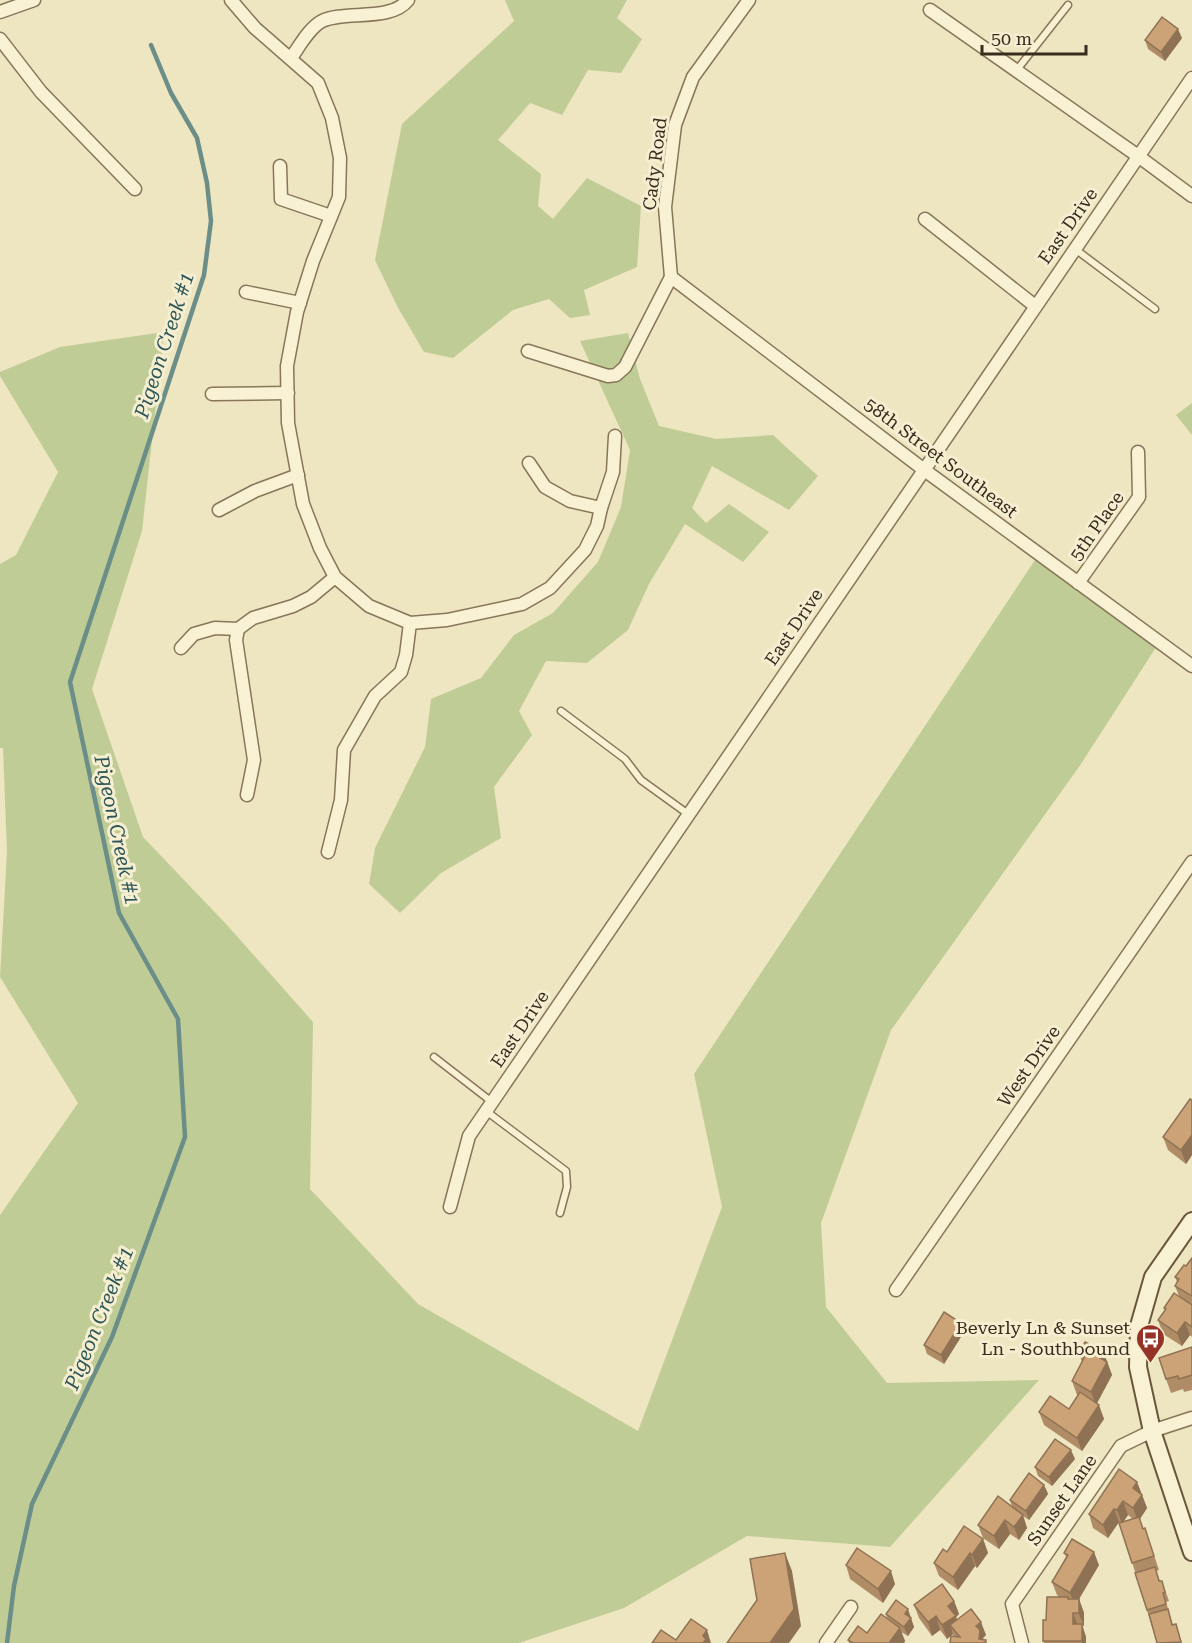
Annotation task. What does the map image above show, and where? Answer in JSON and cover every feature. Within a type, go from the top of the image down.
[{"type":"street","points":[[0,12],[34,0]]},
{"type":"street","points":[[231,0],[255,27],[318,83],[332,117],[340,158],[339,197],[313,261],[300,303],[287,366],[288,423],[303,504],[320,548],[335,577],[369,606],[410,623],[447,620],[522,604],[550,588],[585,550],[597,526],[613,472],[615,436]]},
{"type":"street","points":[[291,58],[320,22],[389,11],[404,5],[408,0]]},
{"type":"street","name":"Cady Road","points":[[528,351],[608,376],[616,375],[625,366],[670,277],[666,207],[675,125],[693,77],[749,0]]},
{"type":"street","points":[[930,10],[1192,196]]},
{"type":"street","points":[[0,39],[41,92],[135,189]]},
{"type":"street","name":"East Drive","points":[[450,1207],[469,1136],[1192,78]]},
{"type":"street","points":[[280,166],[281,200],[331,216]]},
{"type":"street","points":[[925,219],[1035,306]]},
{"type":"street","name":"58th Street Southeast","points":[[670,277],[923,469],[1192,666]]},
{"type":"street","points":[[246,292],[300,303]]},
{"type":"street","points":[[212,394],[288,393]]},
{"type":"street","name":"5th Place","points":[[1078,583],[1139,497],[1138,452]]},
{"type":"street","points":[[529,463],[545,487],[570,501],[601,508]]},
{"type":"street","points":[[219,510],[255,491],[298,475]]},
{"type":"street","points":[[181,648],[194,634],[215,628],[238,629],[253,618],[293,606],[311,597],[335,577]]},
{"type":"street","points":[[328,852],[341,800],[344,750],[375,696],[400,672],[406,655],[410,623]]},
{"type":"street","points":[[238,629],[236,640],[254,760],[247,795]]},
{"type":"street","name":"West Drive","points":[[896,1290],[1192,862]]},
{"type":"street","points":[[1192,1221],[1153,1277],[1139,1326],[1138,1367],[1152,1431],[1192,1552]]},
{"type":"street","name":"Sunset Lane","points":[[1022,1643],[1012,1604],[1121,1446],[1152,1431],[1192,1418]]},
{"type":"street","points":[[826,1643],[851,1607]]},
{"type":"lane","points":[[1016,71],[1068,5]]},
{"type":"lane","points":[[1074,248],[1155,309]]},
{"type":"lane","points":[[561,711],[625,759],[641,780],[688,814]]},
{"type":"lane","points":[[434,1057],[489,1107],[513,1133],[566,1171],[567,1187],[560,1213]]},
{"type":"green space","points":[[505,0],[627,0],[617,18],[642,39],[621,73],[588,70],[562,115],[530,103],[498,140],[541,174],[538,206],[553,219],[587,178],[641,206],[637,267],[584,290],[590,315],[570,318],[549,299],[513,310],[453,358],[424,352],[397,306],[375,260],[402,124],[514,21]]},
{"type":"green space","points":[[164,332],[142,531],[92,689],[143,837],[227,925],[313,1022],[310,1189],[418,1304],[638,1431],[722,1207],[694,1074],[1039,554],[1160,641],[1081,764],[891,1030],[821,1223],[826,1307],[887,1383],[1039,1380],[890,1547],[747,1536],[624,1608],[519,1643],[0,1643],[0,1215],[78,1103],[0,977],[7,852],[3,748],[0,748],[0,564],[16,555],[58,472],[0,376],[0,372],[60,347]]},
{"type":"green space","points":[[628,333],[640,379],[659,426],[716,439],[773,435],[818,476],[789,510],[712,466],[692,508],[706,523],[729,504],[769,532],[743,562],[685,524],[649,584],[628,630],[587,663],[546,661],[519,711],[532,735],[494,787],[501,838],[441,873],[400,913],[369,884],[375,848],[425,747],[431,699],[481,678],[514,635],[553,613],[598,562],[621,507],[630,450],[580,341]]},
{"type":"green space","points":[[1192,403],[1192,435],[1176,415]]},
{"type":"building","points":[[1162,17],[1178,29],[1161,52],[1145,40]]},
{"type":"building","points":[[1190,1099],[1192,1100],[1192,1135],[1181,1150],[1163,1137]]},
{"type":"building","points":[[1192,1258],[1192,1296],[1175,1286],[1179,1279],[1175,1277]]},
{"type":"building","points":[[1174,1293],[1192,1305],[1192,1327],[1185,1322],[1177,1333],[1158,1320]]},
{"type":"building","points":[[944,1312],[961,1323],[941,1355],[924,1345]]},
{"type":"building","points":[[1085,1342],[1103,1351],[1100,1358],[1107,1362],[1091,1392],[1072,1381],[1085,1356],[1079,1353]]},
{"type":"building","points":[[1192,1347],[1192,1375],[1179,1379],[1178,1376],[1166,1379],[1159,1358]]},
{"type":"building","points":[[1080,1392],[1099,1405],[1077,1438],[1039,1412],[1050,1396],[1069,1409]]},
{"type":"building","points":[[1055,1439],[1071,1450],[1049,1477],[1035,1467]]},
{"type":"building","points":[[1119,1469],[1137,1482],[1133,1488],[1142,1495],[1133,1508],[1123,1501],[1103,1525],[1089,1514]]},
{"type":"building","points":[[1029,1473],[1044,1485],[1026,1511],[1010,1500]]},
{"type":"building","points":[[998,1496],[1023,1515],[1014,1527],[1005,1520],[994,1536],[978,1525]]},
{"type":"building","points":[[1139,1517],[1154,1556],[1132,1563],[1119,1523]]},
{"type":"building","points":[[964,1526],[983,1539],[953,1577],[934,1563],[943,1549],[947,1552]]},
{"type":"building","points":[[1072,1539],[1094,1552],[1070,1593],[1052,1582],[1068,1555],[1064,1553]]},
{"type":"building","points":[[857,1548],[891,1571],[878,1589],[846,1565]]},
{"type":"building","points":[[785,1553],[794,1609],[770,1643],[727,1643],[757,1600],[750,1559]]},
{"type":"building","points":[[1155,1567],[1159,1581],[1162,1581],[1166,1604],[1147,1610],[1135,1573]]},
{"type":"building","points":[[942,1584],[954,1601],[948,1606],[956,1616],[942,1625],[936,1616],[928,1622],[914,1605]]},
{"type":"building","points":[[1047,1597],[1079,1599],[1079,1613],[1073,1613],[1073,1624],[1082,1624],[1082,1641],[1043,1641],[1043,1620],[1046,1620]]},
{"type":"building","points":[[896,1600],[908,1609],[905,1614],[911,1618],[904,1627],[886,1614]]},
{"type":"building","points":[[971,1609],[981,1622],[976,1626],[980,1630],[979,1639],[986,1640],[985,1643],[950,1643],[951,1636],[960,1637],[950,1625]]},
{"type":"building","points":[[1168,1609],[1172,1625],[1176,1624],[1181,1642],[1157,1643],[1149,1614]]},
{"type":"building","points":[[881,1614],[900,1628],[889,1643],[853,1643],[848,1640],[858,1626],[867,1633]]},
{"type":"building","points":[[691,1619],[707,1630],[703,1636],[706,1639],[703,1643],[652,1643],[661,1630],[676,1640]]},
{"type":"waterway","name":"Pigeon Creek #1","points":[[7,1643],[14,1586],[32,1504],[112,1337],[185,1137],[178,1019],[119,913],[70,682],[204,275],[211,221],[207,183],[197,138],[171,93],[151,45]]},
{"type":"place","name":"Beverly Ln & Sunset Ln - Southbound","points":[[1151,1364]]}]
